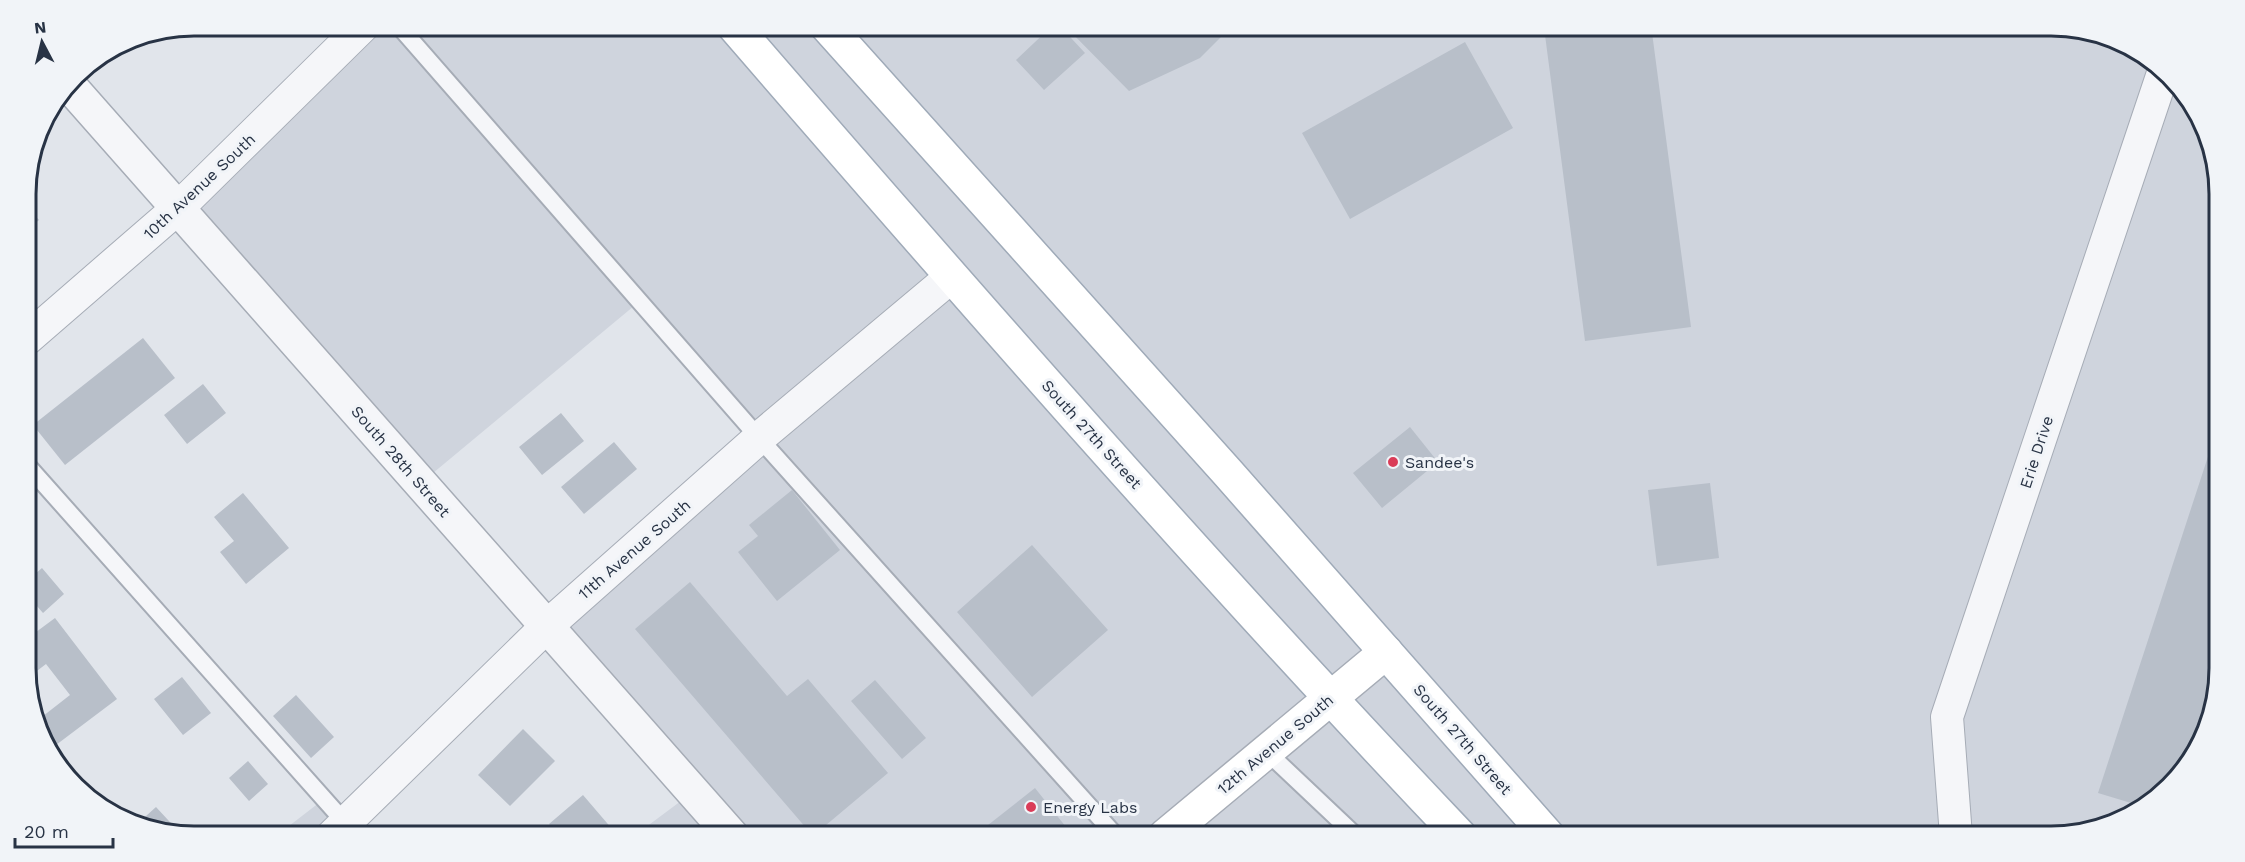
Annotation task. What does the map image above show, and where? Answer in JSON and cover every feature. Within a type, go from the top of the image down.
[{"type":"main road","name":"South 27th Street","points":[[742,36],[951,277],[1329,699],[1450,826]]},
{"type":"main road","name":"South 27th Street","points":[[835,36],[1539,826]]},
{"type":"main road","name":"12th Avenue South","points":[[1177,826],[1386,652]]},
{"type":"street","name":"10th Avenue South","points":[[36,331],[178,208],[354,36]]},
{"type":"street","name":"Erie Drive","points":[[1955,826],[1947,717],[2160,80]]},
{"type":"street","name":"South 28th Street","points":[[75,91],[723,826]]},
{"type":"street","name":"11th Avenue South","points":[[351,826],[547,626],[759,438],[951,277]]},
{"type":"lane","points":[[407,36],[759,438],[1107,826]]},
{"type":"lane","points":[[36,475],[340,826]]},
{"type":"lane","points":[[1266,752],[1345,826]]},
{"type":"shaded area","points":[[363,36],[2051,36],[2082,39],[2121,52],[2155,75],[2170,90],[2193,124],[2201,143],[2208,173],[2209,678],[2206,699],[2193,738],[2163,780],[2121,810],[2102,818],[2061,826],[647,826],[693,792],[547,626],[759,439],[640,301],[421,483],[178,208]]},
{"type":"shaded area","points":[[324,799],[349,826],[289,826]]},
{"type":"building","points":[[1041,36],[1069,36],[1085,53],[1044,90],[1016,60]]},
{"type":"building","points":[[1075,36],[1222,36],[1200,58],[1129,91]]},
{"type":"building","points":[[1545,36],[1652,36],[1691,327],[1585,341]]},
{"type":"building","points":[[1465,42],[1513,128],[1350,219],[1302,133]]},
{"type":"building","points":[[143,338],[175,378],[65,465],[36,429],[36,423]]},
{"type":"building","points":[[203,384],[226,413],[187,444],[164,415]]},
{"type":"building","points":[[561,413],[584,441],[542,475],[519,447]]},
{"type":"building","points":[[1410,427],[1438,462],[1382,508],[1353,473]]},
{"type":"building","points":[[614,442],[637,469],[584,514],[561,487]]},
{"type":"building","points":[[2209,454],[2209,678],[2201,719],[2193,738],[2170,772],[2139,799],[2132,803],[2098,793]]},
{"type":"building","points":[[1710,483],[1719,558],[1657,566],[1648,490]]},
{"type":"building","points":[[792,490],[840,550],[777,601],[738,552],[758,536],[749,525]]},
{"type":"building","points":[[243,493],[289,548],[246,584],[220,552],[234,541],[214,517]]},
{"type":"building","points":[[1032,545],[1108,630],[1032,697],[957,612]]},
{"type":"building","points":[[42,568],[64,594],[43,613],[36,605],[36,573]]},
{"type":"building","points":[[690,582],[787,696],[808,679],[888,773],[825,826],[804,826],[635,629]]},
{"type":"building","points":[[55,618],[117,699],[56,745],[43,716],[70,695],[46,664],[36,672],[36,632]]},
{"type":"building","points":[[182,677],[211,713],[183,735],[154,699]]},
{"type":"building","points":[[875,680],[926,738],[902,759],[851,701]]},
{"type":"building","points":[[296,695],[334,737],[311,758],[273,716]]},
{"type":"building","points":[[523,729],[555,761],[510,806],[478,775]]},
{"type":"building","points":[[248,761],[268,784],[249,801],[229,778]]},
{"type":"building","name":"Energy Labs","points":[[1035,788],[1065,826],[987,826]]},
{"type":"building","points":[[583,795],[610,826],[551,826],[549,824]]},
{"type":"building","points":[[156,807],[172,824],[163,823],[144,818]]},
{"type":"place","name":"Sandee's","points":[[1393,462]]},
{"type":"place","name":"Energy Labs","points":[[1031,807]]}]
